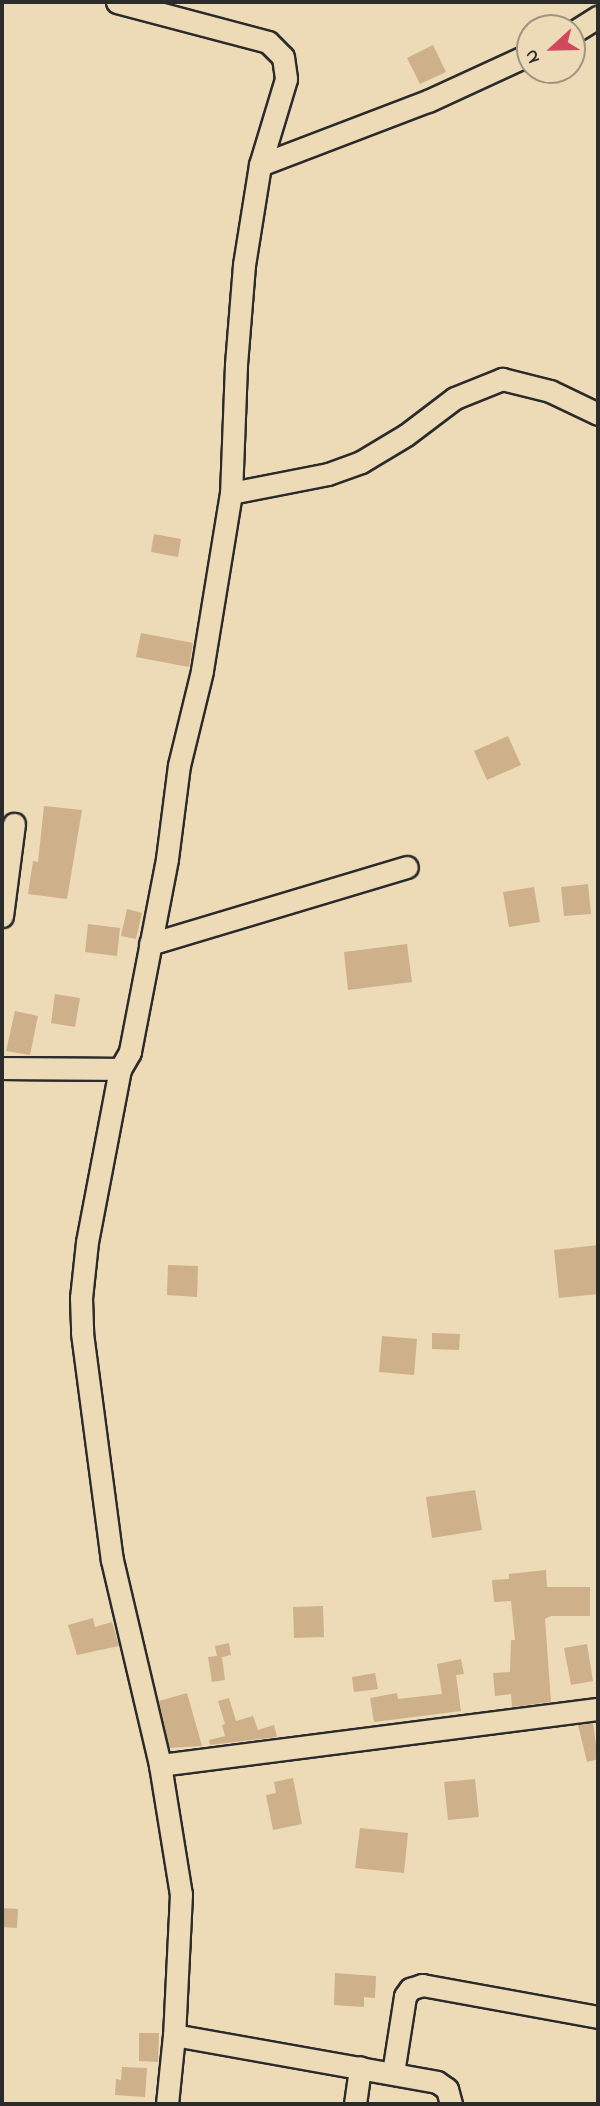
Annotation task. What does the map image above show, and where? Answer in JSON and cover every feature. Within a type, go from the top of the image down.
[{"type":"street","points":[[125,3],[268,42],[282,57],[286,79],[260,165],[244,265],[236,365],[231,493],[202,671],[179,765],[167,859],[130,1052],[120,1069],[87,1242],[80,1298],[82,1334],[112,1560],[160,1765],[181,1894],[174,2035],[167,2104]]},
{"type":"street","points":[[260,165],[428,101],[516,60]]},
{"type":"street","points":[[231,493],[328,474],[360,462],[406,435],[454,398],[502,379],[550,391],[598,414]]},
{"type":"street","points":[[2,916],[14,824]]},
{"type":"street","points":[[150,944],[407,867]]},
{"type":"street","points":[[2,1068],[120,1069]]},
{"type":"street","points":[[160,1765],[598,1709]]},
{"type":"street","points":[[393,2073],[405,1996],[410,1989],[422,1985],[598,2018]]},
{"type":"street","points":[[174,2035],[438,2082],[447,2090],[451,2104]]},
{"type":"street","points":[[355,2104],[360,2067]]},
{"type":"building","points":[[433,45],[446,72],[420,84],[407,58]]},
{"type":"building","points":[[154,534],[181,539],[178,557],[151,552]]},
{"type":"building","points":[[141,633],[193,643],[189,667],[136,657]]},
{"type":"building","points":[[508,736],[521,765],[487,780],[474,751]]},
{"type":"building","points":[[44,806],[82,810],[67,899],[28,894],[33,861],[38,862]]},
{"type":"building","points":[[588,884],[591,914],[564,916],[561,887]]},
{"type":"building","points":[[534,887],[540,922],[509,927],[503,892]]},
{"type":"building","points":[[127,909],[142,913],[136,939],[121,936]]},
{"type":"building","points":[[88,924],[120,928],[117,956],[85,952]]},
{"type":"building","points":[[407,944],[412,982],[348,990],[344,952]]},
{"type":"building","points":[[55,994],[80,998],[75,1027],[51,1023]]},
{"type":"building","points":[[15,1011],[38,1016],[30,1055],[6,1051]]},
{"type":"building","points":[[598,1245],[598,1294],[559,1298],[554,1250]]},
{"type":"building","points":[[168,1265],[198,1266],[197,1297],[167,1295]]},
{"type":"building","points":[[432,1333],[460,1334],[459,1350],[432,1349]]},
{"type":"building","points":[[382,1336],[417,1339],[414,1375],[379,1372]]},
{"type":"building","points":[[475,1490],[482,1530],[432,1538],[426,1497]]},
{"type":"building","points":[[546,1570],[547,1587],[590,1587],[590,1616],[551,1616],[545,1619],[551,1702],[512,1707],[511,1694],[495,1696],[493,1673],[510,1672],[511,1640],[515,1640],[511,1601],[494,1602],[492,1580],[509,1579],[509,1574]]},
{"type":"building","points":[[323,1606],[324,1637],[294,1638],[293,1607]]},
{"type":"building","points":[[93,1618],[95,1627],[112,1622],[119,1646],[77,1655],[68,1625]]},
{"type":"building","points":[[229,1643],[231,1655],[222,1657],[225,1680],[212,1682],[208,1657],[217,1656],[215,1646]]},
{"type":"building","points":[[587,1644],[593,1681],[571,1685],[564,1648]]},
{"type":"building","points":[[461,1659],[464,1674],[456,1675],[461,1711],[374,1722],[370,1698],[397,1693],[398,1699],[442,1694],[437,1664]]},
{"type":"building","points":[[375,1673],[378,1689],[354,1692],[352,1677]]},
{"type":"building","points":[[187,1693],[202,1746],[169,1748],[159,1701]]},
{"type":"building","points":[[229,1698],[236,1721],[253,1716],[258,1730],[274,1725],[277,1737],[210,1745],[209,1740],[225,1736],[222,1725],[225,1724],[218,1701]]},
{"type":"building","points":[[593,1723],[598,1759],[587,1762],[578,1725]]},
{"type":"building","points":[[293,1778],[302,1824],[273,1830],[266,1795],[276,1793],[274,1782]]},
{"type":"building","points":[[475,1779],[479,1817],[448,1820],[444,1782]]},
{"type":"building","points":[[360,1828],[408,1833],[404,1873],[355,1868]]},
{"type":"building","points":[[2,1908],[18,1909],[17,1928],[2,1927]]},
{"type":"building","points":[[335,1973],[376,1976],[375,1998],[364,1997],[364,2007],[334,2005]]},
{"type":"building","points":[[139,2033],[159,2033],[158,2062],[139,2061]]},
{"type":"building","points":[[122,2067],[147,2068],[145,2097],[115,2095],[116,2079],[121,2080]]}]
